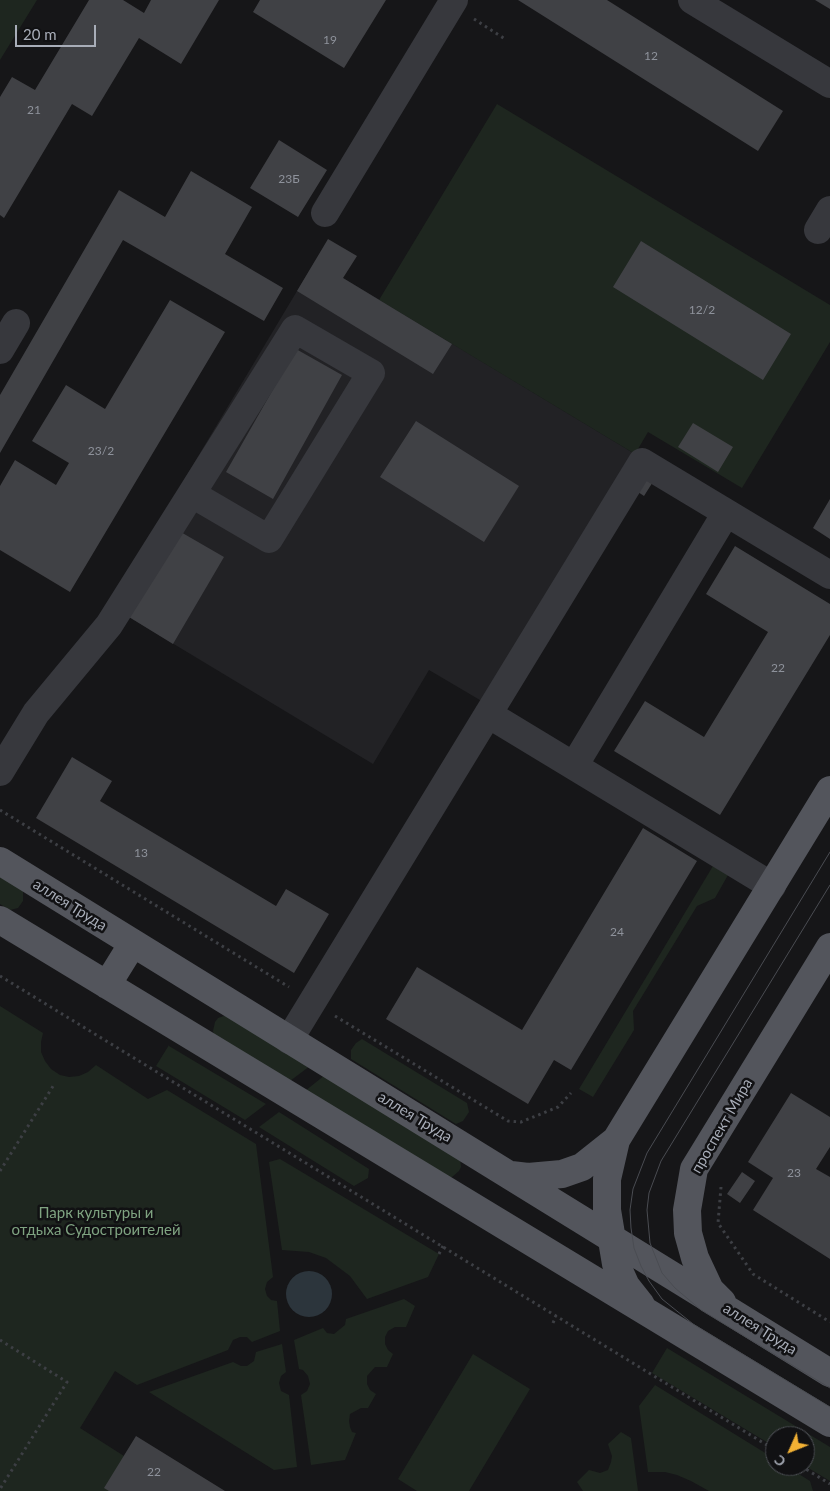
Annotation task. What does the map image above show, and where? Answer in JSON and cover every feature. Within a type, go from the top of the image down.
[{"type":"main road","points":[[656,1318],[640,1304],[626,1286],[616,1264],[607,1210],[607,1179],[616,1140],[830,790]]},
{"type":"main road","name":"аллея Труда","points":[[0,861],[830,1373]]},
{"type":"main road","points":[[0,920],[830,1422]]},
{"type":"main road","points":[[107,985],[133,943]]},
{"type":"main road","name":"проспект Мира","points":[[734,1313],[710,1290],[695,1258],[688,1234],[687,1210],[694,1169],[830,947]]},
{"type":"main road","points":[[509,1174],[528,1177],[562,1174],[582,1167],[616,1140]]},
{"type":"street","points":[[325,213],[454,0]]},
{"type":"street","points":[[692,0],[830,84]]},
{"type":"street","points":[[0,350],[16,323]]},
{"type":"street","points":[[0,772],[36,713],[110,625],[295,329],[371,373],[269,539],[192,494]]},
{"type":"street","points":[[289,1040],[642,462],[830,575]]},
{"type":"street","points":[[574,766],[726,513]]},
{"type":"street","points":[[488,714],[772,886]]},
{"type":"path","points":[[0,810],[508,1121],[521,1122],[558,1107],[571,1092]]},
{"type":"path","points":[[0,976],[765,1444]]},
{"type":"path","points":[[0,1171],[55,1083]]},
{"type":"path","points":[[721,1186],[718,1223],[752,1274],[830,1322]]},
{"type":"path","points":[[439,1254],[443,1246]]},
{"type":"path","points":[[552,1323],[556,1316]]},
{"type":"path","points":[[0,1340],[67,1382],[0,1489]]},
{"type":"path","points":[[655,1385],[659,1379]]},
{"type":"path","points":[[815,1475],[830,1484]]},
{"type":"shaded area","points":[[315,261],[635,454],[485,703],[429,670],[373,764],[109,605]]},
{"type":"shaded area","points":[[305,1271],[313,1271],[322,1275],[328,1281],[332,1294],[328,1307],[322,1313],[313,1317],[305,1317],[296,1313],[290,1307],[286,1298],[286,1290],[290,1281],[296,1275]]},
{"type":"green space","points":[[0,0],[37,0],[0,60]]},
{"type":"green space","points":[[497,104],[830,305],[830,342],[742,488],[648,432],[635,454],[379,300]]},
{"type":"green space","points":[[713,866],[728,875],[715,898],[697,906],[633,1011],[634,1030],[593,1097],[579,1089]]},
{"type":"green space","points":[[0,875],[23,889],[23,901],[18,908],[10,910],[0,904]]},
{"type":"green space","name":"Парк культуры и отдыха Судостроителей","points":[[0,1006],[43,1033],[41,1052],[51,1069],[60,1075],[69,1077],[79,1076],[88,1072],[96,1065],[148,1099],[167,1090],[256,1144],[273,1277],[267,1282],[265,1289],[267,1296],[271,1300],[277,1301],[280,1331],[252,1342],[247,1337],[240,1337],[233,1340],[228,1350],[137,1385],[115,1371],[80,1428],[124,1456],[109,1491],[0,1491]]},
{"type":"green space","points":[[227,1015],[310,1066],[290,1081],[214,1036],[215,1022],[218,1018]]},
{"type":"green space","points":[[362,1039],[467,1103],[469,1112],[463,1121],[456,1124],[351,1059],[351,1050]]},
{"type":"green space","points":[[169,1045],[266,1104],[245,1120],[156,1066]]},
{"type":"green space","points":[[325,1075],[460,1157],[461,1167],[459,1171],[452,1177],[447,1178],[305,1091]]},
{"type":"green space","points":[[279,1112],[369,1169],[368,1178],[354,1186],[259,1127]]},
{"type":"green space","points":[[280,1159],[439,1254],[428,1277],[367,1299],[350,1276],[326,1258],[309,1252],[282,1250],[269,1162]]},
{"type":"green space","points":[[404,1299],[415,1306],[406,1327],[395,1327],[388,1331],[385,1337],[385,1344],[393,1354],[387,1367],[375,1367],[367,1376],[367,1384],[370,1390],[376,1394],[368,1408],[361,1408],[350,1414],[350,1427],[352,1432],[356,1433],[345,1460],[311,1465],[301,1395],[307,1391],[310,1384],[308,1376],[303,1370],[299,1369],[294,1340],[323,1328],[327,1333],[334,1334],[345,1325],[346,1319]]},
{"type":"green space","points":[[282,1344],[286,1372],[281,1376],[279,1383],[281,1391],[289,1395],[297,1467],[274,1470],[149,1392],[233,1362],[241,1366],[247,1366],[254,1361],[256,1352]]},
{"type":"green space","points":[[667,1348],[795,1426],[765,1426],[765,1441],[652,1373]]},
{"type":"green space","points":[[473,1354],[530,1389],[469,1491],[417,1491],[398,1479]]},
{"type":"green space","points":[[655,1385],[765,1453],[765,1476],[802,1476],[810,1481],[813,1491],[709,1491],[677,1475],[665,1472],[648,1472],[639,1406]]},
{"type":"green space","points":[[621,1432],[631,1438],[638,1491],[583,1491],[577,1482],[589,1470],[600,1473],[608,1470],[612,1456],[608,1444]]},
{"type":"green space","points":[[815,1438],[830,1447],[830,1481],[815,1472]]},
{"type":"building","points":[[89,0],[123,0],[144,13],[151,0],[219,0],[181,64],[139,38],[92,116],[72,104],[4,218],[0,215],[0,97],[12,77],[35,90]]},
{"type":"building","points":[[260,0],[386,0],[344,68],[253,12]]},
{"type":"building","points":[[518,0],[607,0],[783,111],[758,151]]},
{"type":"building","points":[[815,0],[830,0],[830,9]]},
{"type":"building","points":[[279,140],[327,170],[298,217],[250,188]]},
{"type":"building","points":[[191,171],[252,207],[225,254],[283,288],[264,321],[123,240],[0,453],[0,395],[119,190],[165,217]]},
{"type":"building","points":[[328,239],[357,256],[343,278],[452,344],[433,374],[297,291]]},
{"type":"building","points":[[641,241],[791,334],[763,380],[613,287]]},
{"type":"building","points":[[170,300],[225,332],[70,592],[0,550],[0,486],[15,460],[56,485],[69,463],[32,441],[66,385],[105,409]]},
{"type":"building","points":[[296,349],[342,375],[273,499],[226,472]]},
{"type":"building","points":[[416,421],[519,486],[484,542],[380,477]]},
{"type":"building","points":[[693,423],[733,447],[718,472],[678,447]]},
{"type":"building","points":[[644,470],[656,477],[644,496],[632,488]]},
{"type":"building","points":[[830,499],[830,539],[813,528]]},
{"type":"building","points":[[179,531],[224,557],[173,644],[129,617]]},
{"type":"building","points":[[735,546],[830,604],[830,635],[720,815],[614,751],[645,701],[704,737],[768,632],[706,594]]},
{"type":"building","points":[[72,757],[112,781],[100,801],[276,906],[286,889],[329,914],[294,973],[36,818]]},
{"type":"building","points":[[643,828],[697,861],[571,1070],[554,1060],[528,1104],[386,1019],[417,967],[522,1030]]},
{"type":"building","points":[[791,1093],[830,1117],[830,1147],[816,1169],[830,1177],[830,1259],[753,1210],[773,1178],[748,1162]]},
{"type":"building","points":[[742,1172],[755,1181],[740,1203],[727,1194]]},
{"type":"building","points":[[136,1436],[225,1491],[109,1491],[104,1488]]},
{"type":"tram line","points":[[830,852],[647,1153],[633,1189],[630,1210],[634,1248],[649,1281],[662,1299],[693,1324],[830,1407]]},
{"type":"tram line","points":[[830,885],[661,1161],[649,1193],[647,1210],[650,1243],[662,1273],[675,1288],[701,1310],[830,1388]]}]
